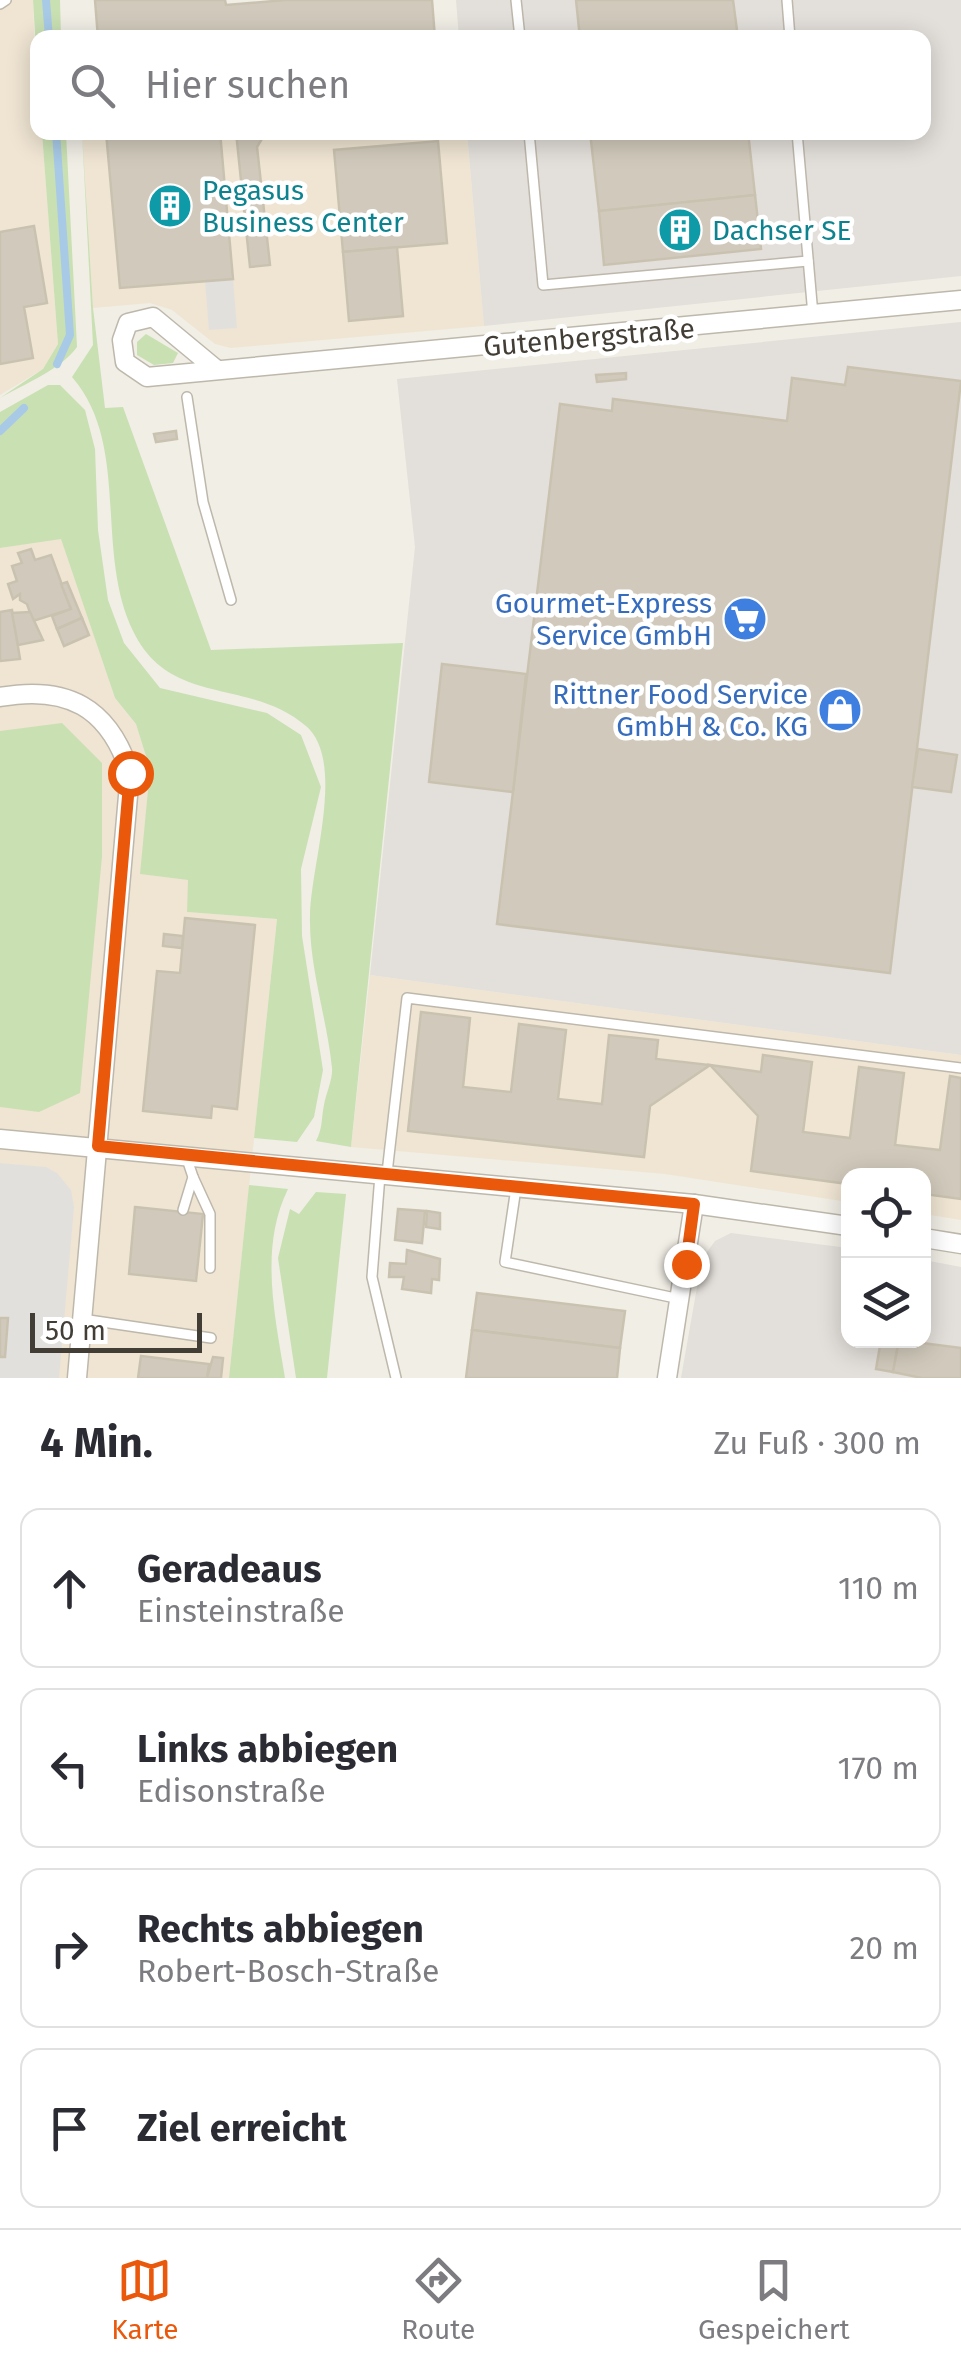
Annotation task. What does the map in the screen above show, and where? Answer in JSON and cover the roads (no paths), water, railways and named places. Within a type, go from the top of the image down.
[{"type":"street","name":"Gutenbergstraße","points":[[217,370],[153,317],[128,323],[122,340],[125,362],[147,376],[217,370],[813,315],[961,300]]},
{"type":"street","points":[[0,697],[32,692],[76,700],[119,738],[130,773],[77,1378]]},
{"type":"street","points":[[0,1138],[516,1185],[841,1225]]},
{"type":"street","points":[[667,1378],[694,1204]]},
{"type":"street","points":[[931,1239],[961,1244]]},
{"type":"lane","points":[[516,0],[519,30]]},
{"type":"lane","points":[[787,0],[789,30]]},
{"type":"lane","points":[[530,140],[544,284],[808,262]]},
{"type":"lane","points":[[798,140],[813,315]]},
{"type":"lane","points":[[188,398],[203,502],[231,600]]},
{"type":"lane","points":[[396,1378],[372,1277],[407,998],[961,1068]]},
{"type":"lane","points":[[186,1154],[210,1214],[210,1268]]},
{"type":"lane","points":[[183,1210],[193,1178]]},
{"type":"lane","points":[[516,1185],[505,1262],[680,1299]]},
{"type":"lane","points":[[372,1277],[386,1273]]},
{"type":"lane","points":[[82,1320],[212,1338]]},
{"type":"waterway","points":[[46,0],[48,30]]},
{"type":"waterway","points":[[57,140],[70,335],[57,364]]},
{"type":"waterway","points":[[0,431],[24,408]]},
{"type":"place","name":"Pegasus Business Center","points":[[170,206]]},
{"type":"place","name":"Dachser SE","points":[[680,230]]},
{"type":"place","name":"Gourmet-Express Service GmbH","points":[[745,619]]},
{"type":"place","name":"Rittner Food Service GmbH & Co. KG","points":[[840,710]]}]
